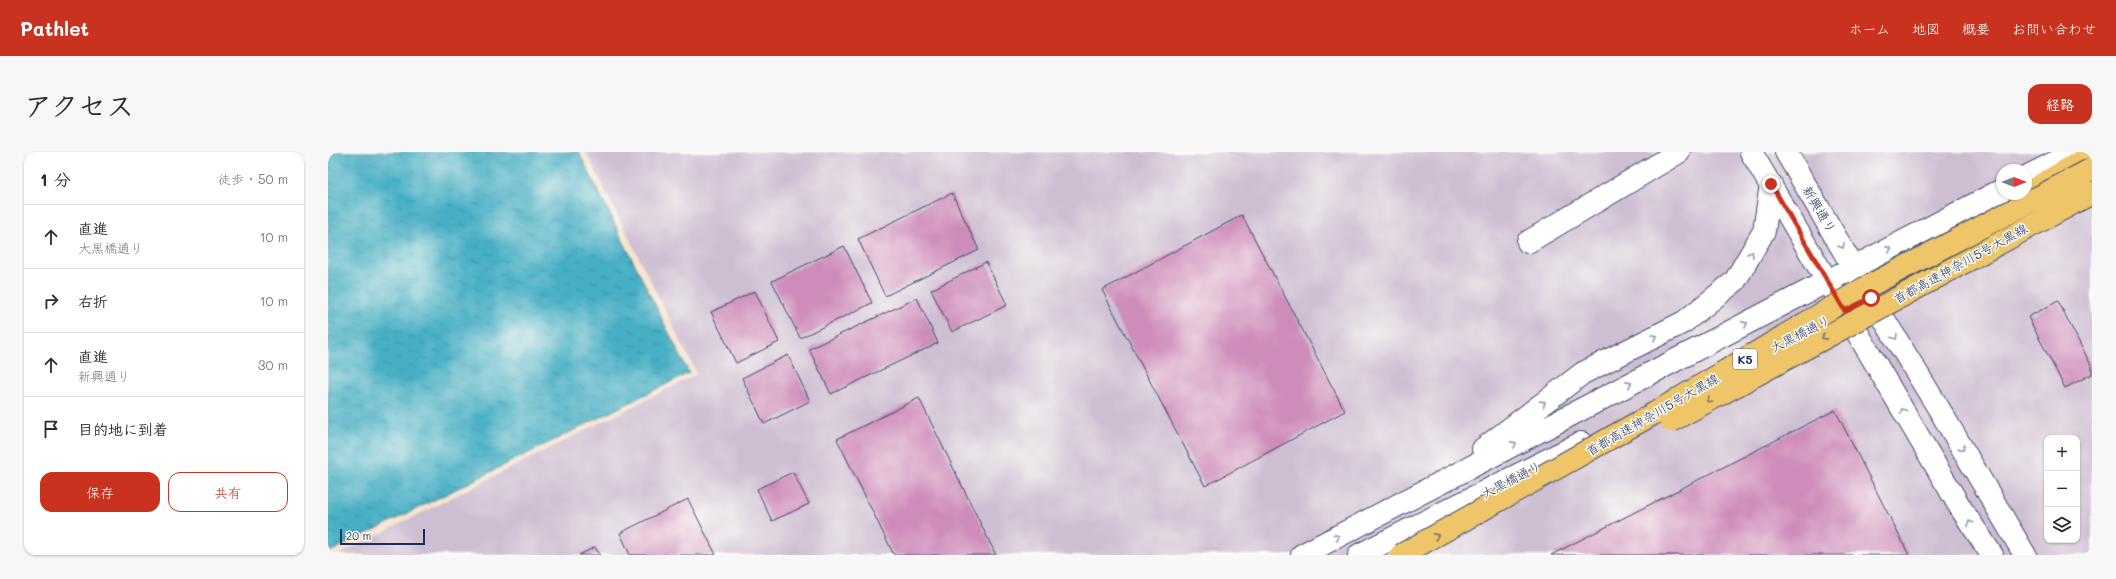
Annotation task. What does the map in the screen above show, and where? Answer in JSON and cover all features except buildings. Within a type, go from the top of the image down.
[{"type":"highway","points":[[2032,190],[2092,155]]},
{"type":"highway","name":"首都高速神奈川5号大黒線","points":[[1402,555],[1867,293],[2092,169]]},
{"type":"highway","name":"首都高速神奈川5号大黒線","points":[[1431,555],[1671,420],[2092,193]]},
{"type":"highway","points":[[1867,293],[2015,200]]},
{"type":"street","points":[[1528,242],[1679,152]]},
{"type":"street","points":[[1751,152],[1828,280],[1960,507],[1992,555]]},
{"type":"street","name":"新興通り","points":[[1786,152],[1854,267],[1867,293],[2009,527]]},
{"type":"street","points":[[2032,174],[2075,152]]},
{"type":"street","points":[[1434,486],[1583,373],[1684,322],[1735,281],[1764,231],[1771,184]]},
{"type":"street","name":"大黒橋通り","points":[[1359,555],[1845,311],[1867,293],[2092,188]]},
{"type":"street","points":[[1302,555],[1996,193]]},
{"type":"street","points":[[2009,527],[2025,555]]},
{"type":"street","points":[[2009,527],[2035,555]]},
{"type":"shaded area","points":[[586,152],[2092,152],[2092,555],[338,555],[697,374]]},
{"type":"water","points":[[328,152],[579,152],[689,373],[328,553]]},
{"type":"route","points":[[1771,184],[1845,311],[1871,298]]}]
